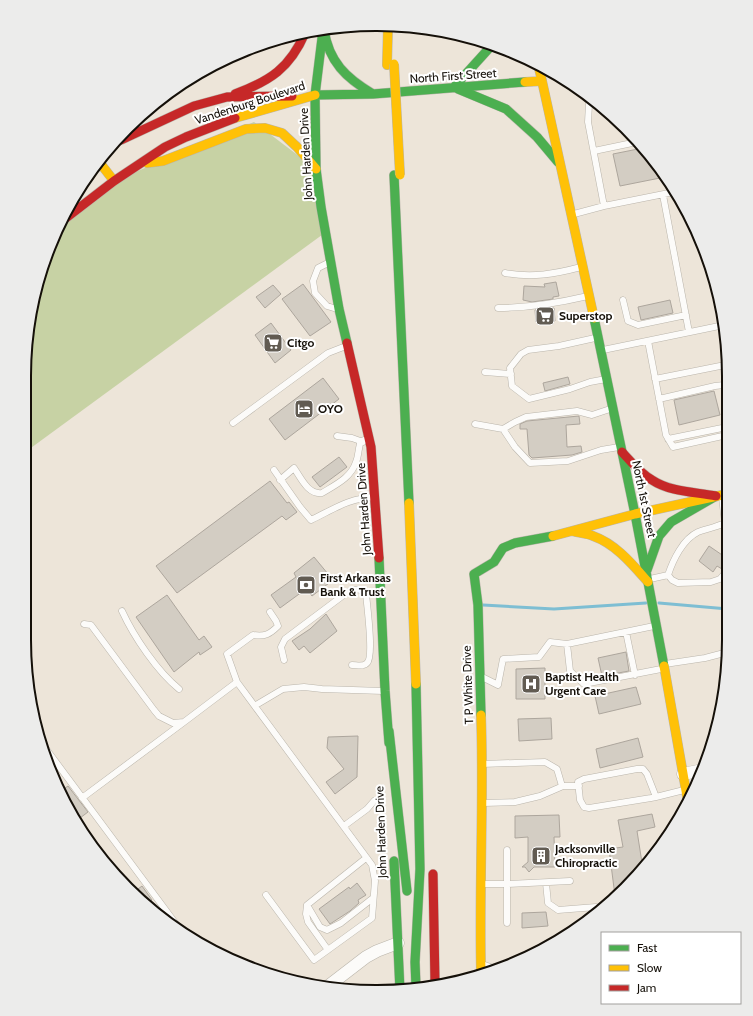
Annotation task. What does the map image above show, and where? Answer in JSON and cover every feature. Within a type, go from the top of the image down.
[{"type":"main road","points":[[388,32],[397,175],[416,660],[420,869],[415,962]]},
{"type":"main road","points":[[390,65],[395,32]]},
{"type":"main road","points":[[325,35],[329,50],[344,74],[373,94]]},
{"type":"main road","name":"John Harden Drive","points":[[322,36],[314,96],[316,169],[330,262],[367,442],[376,497],[385,691],[389,731],[400,984]]},
{"type":"main road","points":[[227,97],[247,90],[284,68],[299,47],[302,40]]},
{"type":"main road","points":[[488,49],[454,87],[506,109],[537,137],[560,165]]},
{"type":"main road","points":[[540,72],[560,165]]},
{"type":"main road","name":"North First Street","points":[[314,96],[373,94],[542,81]]},
{"type":"main road","name":"Vandenburg Boulevard","points":[[128,137],[194,106],[227,97],[314,96]]},
{"type":"main road","name":"Vandenburg Boulevard","points":[[73,213],[137,164],[165,146],[237,117],[314,96]]},
{"type":"main road","points":[[137,164],[163,161],[246,129],[265,128],[282,133],[297,147],[316,169]]},
{"type":"main road","name":"North 1st Street","points":[[560,165],[572,214],[622,449],[648,578],[686,790]]},
{"type":"main road","points":[[102,166],[114,181]]},
{"type":"main road","points":[[397,175],[409,294]]},
{"type":"main road","points":[[622,449],[647,477],[655,482],[666,487],[722,495]]},
{"type":"main road","points":[[648,578],[653,550],[659,536],[671,522],[722,495]]},
{"type":"main road","name":"T P White Drive","points":[[481,968],[482,803],[480,676],[478,605],[474,574],[494,562],[503,548],[515,543],[542,539],[635,514],[722,495]]},
{"type":"main road","points":[[572,531],[593,536],[611,546],[626,557],[648,578]]},
{"type":"main road","points":[[389,731],[409,904],[416,983]]},
{"type":"main road","points":[[432,863],[435,980]]},
{"type":"street","points":[[683,774],[696,771]]},
{"type":"street","points":[[332,982],[366,957],[398,943]]},
{"type":"lane","points":[[589,104],[588,122],[604,206]]},
{"type":"lane","points":[[594,151],[631,143]]},
{"type":"lane","points":[[572,214],[669,193]]},
{"type":"lane","points":[[662,195],[689,332]]},
{"type":"lane","points":[[330,262],[318,268],[313,280],[315,293],[327,306],[339,310]]},
{"type":"lane","points":[[505,273],[522,276],[542,275],[582,266]]},
{"type":"lane","points":[[498,308],[522,308],[552,304],[589,296]]},
{"type":"lane","points":[[623,300],[628,321],[638,325],[686,315]]},
{"type":"lane","points":[[601,351],[718,326]]},
{"type":"lane","points":[[598,337],[521,354],[510,368],[512,386],[529,399],[570,389],[590,382],[607,379]]},
{"type":"lane","points":[[648,341],[666,434],[673,446],[722,436]]},
{"type":"lane","points":[[233,423],[328,353],[348,345]]},
{"type":"lane","points":[[655,379],[722,366]]},
{"type":"lane","points":[[486,372],[511,374]]},
{"type":"lane","points":[[659,399],[722,387]]},
{"type":"lane","points":[[475,424],[503,429],[526,417],[577,412],[592,415],[613,408]]},
{"type":"lane","points":[[668,439],[722,428]]},
{"type":"lane","points":[[503,429],[515,447],[530,463],[568,461],[601,450],[622,449]]},
{"type":"lane","points":[[337,436],[367,442]]},
{"type":"lane","points":[[280,480],[294,468],[311,491],[316,494],[322,493],[350,474],[354,469],[357,460],[358,449],[367,442]]},
{"type":"lane","points":[[274,470],[280,480],[312,520],[340,504],[362,497],[376,497]]},
{"type":"lane","points":[[668,575],[676,556],[690,538],[697,532],[722,525]]},
{"type":"lane","points":[[648,578],[668,575]]},
{"type":"lane","points":[[668,575],[672,580],[678,583],[711,582],[720,579],[722,577]]},
{"type":"lane","points":[[284,660],[281,647],[285,639],[349,591],[361,589],[366,594],[370,658],[368,663],[363,666],[352,665]]},
{"type":"lane","points":[[122,611],[130,628],[153,660],[168,680],[179,689]]},
{"type":"lane","points":[[266,895],[314,960],[372,918],[375,877],[372,865],[256,705],[237,682],[227,654],[253,635],[262,637],[270,633],[278,626],[270,612]]},
{"type":"lane","points":[[84,624],[91,625],[160,716],[173,723],[184,722]]},
{"type":"lane","points":[[480,676],[498,685],[503,659],[539,657],[550,642],[568,644],[657,626]]},
{"type":"lane","points":[[626,632],[635,675]]},
{"type":"lane","points":[[568,644],[570,671],[584,684],[635,675],[664,666],[721,654]]},
{"type":"lane","points":[[82,798],[237,682]]},
{"type":"lane","points":[[256,705],[283,689],[304,687],[322,690],[385,691]]},
{"type":"lane","points":[[51,755],[171,918]]},
{"type":"lane","points":[[481,764],[545,762],[557,769],[562,786]]},
{"type":"lane","points":[[656,797],[648,774],[643,769],[584,779],[578,782],[580,800],[584,807],[589,808],[656,797],[686,790]]},
{"type":"lane","points":[[482,803],[515,802],[540,796],[562,786],[579,786]]},
{"type":"lane","points":[[344,826],[367,809],[374,801]]},
{"type":"lane","points":[[507,850],[507,923]]},
{"type":"lane","points":[[328,950],[308,922],[306,914],[307,905],[366,858]]},
{"type":"lane","points":[[481,884],[570,881]]},
{"type":"lane","points":[[546,883],[548,902],[558,910],[595,907]]},
{"type":"lane","points":[[307,905],[320,927],[327,930],[341,923],[373,898]]},
{"type":"green space","points":[[254,122],[316,169],[326,232],[31,448],[31,376],[34,331],[49,265],[57,244],[73,213],[114,181]]},
{"type":"building","points":[[636,149],[659,178],[620,186],[613,154]]},
{"type":"building","points":[[556,282],[559,296],[553,297],[553,299],[532,302],[523,300],[524,286],[545,287],[544,284]]},
{"type":"building","name":"Citgo","points":[[303,284],[331,322],[310,336],[282,299]]},
{"type":"building","points":[[273,285],[281,294],[265,308],[256,297]]},
{"type":"building","points":[[670,300],[673,313],[641,320],[638,307]]},
{"type":"building","name":"Superstop","points":[[554,308],[555,321],[536,322],[535,310]]},
{"type":"building","name":"Citgo","points":[[271,323],[291,350],[275,363],[255,335]]},
{"type":"building","points":[[568,377],[570,384],[545,391],[543,383]]},
{"type":"building","name":"OYO","points":[[323,378],[339,399],[285,440],[269,419]]},
{"type":"building","points":[[714,391],[720,415],[679,425],[674,400]]},
{"type":"building","points":[[579,416],[580,424],[566,425],[567,447],[581,446],[582,452],[572,455],[532,458],[529,455],[527,429],[520,429],[520,424],[527,421]]},
{"type":"building","points":[[339,457],[347,467],[320,487],[312,477]]},
{"type":"building","points":[[270,481],[287,503],[289,502],[297,512],[286,520],[282,516],[177,593],[156,566]]},
{"type":"building","points":[[709,546],[722,555],[722,569],[717,566],[713,572],[699,561]]},
{"type":"building","name":"First Arkansas Bank & Trust","points":[[314,557],[333,580],[312,596],[306,589],[280,608],[271,595],[296,577],[294,573]]},
{"type":"building","points":[[167,595],[199,640],[204,636],[212,647],[200,655],[199,652],[174,672],[136,617]]},
{"type":"building","points":[[326,614],[337,631],[310,653],[304,646],[299,650],[292,641],[310,629]]},
{"type":"building","points":[[626,652],[629,671],[602,676],[598,658]]},
{"type":"building","name":"Baptist Health Urgent Care","points":[[545,668],[545,699],[516,699],[516,669]]},
{"type":"building","points":[[636,687],[641,704],[599,714],[595,696]]},
{"type":"building","points":[[551,718],[552,739],[519,741],[518,719]]},
{"type":"building","points":[[358,736],[357,777],[335,794],[326,782],[344,769],[327,748],[328,737]]},
{"type":"building","points":[[638,738],[643,757],[600,768],[596,749]]},
{"type":"building","points":[[68,786],[88,812],[81,818],[77,812],[65,788]]},
{"type":"building","points":[[652,814],[655,827],[637,831],[642,861],[614,890],[609,849],[623,847],[618,820]]},
{"type":"building","points":[[559,815],[560,837],[554,837],[555,867],[534,867],[529,872],[525,867],[522,867],[528,862],[528,837],[515,838],[515,816]]},
{"type":"building","points":[[357,883],[366,895],[358,900],[359,903],[350,911],[330,924],[319,909],[349,887],[350,889]]},
{"type":"building","points":[[142,886],[152,900],[151,901],[138,889]]},
{"type":"building","points":[[546,912],[548,926],[522,928],[522,913]]},
{"type":"waterway","points":[[483,605],[554,609],[646,603]]},
{"type":"waterway","points":[[659,603],[722,608]]},
{"type":"traffic: fast","points":[[325,35],[330,51],[340,68],[355,82],[373,94]]},
{"type":"traffic: fast","points":[[322,36],[315,95],[316,169],[321,207],[339,309],[347,343]]},
{"type":"traffic: fast","points":[[454,87],[488,49]]},
{"type":"traffic: fast","points":[[315,95],[373,94],[525,82]]},
{"type":"traffic: fast","points":[[458,89],[506,109],[537,137],[558,162]]},
{"type":"traffic: fast","points":[[394,175],[409,503]]},
{"type":"traffic: fast","points":[[594,318],[635,514],[664,666]]},
{"type":"traffic: fast","points":[[647,570],[659,536],[671,522],[716,496]]},
{"type":"traffic: fast","points":[[481,715],[478,605],[474,574],[494,562],[503,548],[515,543],[553,536]]},
{"type":"traffic: fast","points":[[379,558],[389,743]]},
{"type":"traffic: fast","points":[[416,684],[420,869],[415,962],[416,983]]},
{"type":"traffic: fast","points":[[389,731],[407,891]]},
{"type":"traffic: fast","points":[[394,861],[400,984]]},
{"type":"traffic: slow","points":[[387,65],[388,32]]},
{"type":"traffic: slow","points":[[394,64],[400,175]]},
{"type":"traffic: slow","points":[[540,72],[542,81]]},
{"type":"traffic: slow","points":[[525,82],[542,81],[594,318]]},
{"type":"traffic: slow","points":[[235,118],[315,95]]},
{"type":"traffic: slow","points":[[147,163],[163,161],[246,129],[265,128],[282,133],[297,147],[316,169]]},
{"type":"traffic: slow","points":[[102,166],[114,181]]},
{"type":"traffic: slow","points":[[553,536],[635,514],[722,495]]},
{"type":"traffic: slow","points":[[409,503],[416,684]]},
{"type":"traffic: slow","points":[[572,531],[591,535],[609,544],[624,556],[648,582]]},
{"type":"traffic: slow","points":[[664,666],[686,792]]},
{"type":"traffic: slow","points":[[481,715],[481,969]]},
{"type":"traffic: jam","points":[[235,94],[259,84],[278,72],[293,55],[302,40]]},
{"type":"traffic: jam","points":[[128,137],[194,106],[227,97],[292,96]]},
{"type":"traffic: jam","points":[[73,213],[114,181],[165,147],[186,137],[235,118]]},
{"type":"traffic: jam","points":[[347,343],[371,447],[379,558]]},
{"type":"traffic: jam","points":[[622,452],[644,474],[659,484],[683,491],[716,496]]},
{"type":"traffic: jam","points":[[433,874],[435,980]]},
{"type":"place","name":"Superstop","points":[[545,316]]},
{"type":"place","name":"Citgo","points":[[273,343]]},
{"type":"place","name":"OYO","points":[[304,409]]},
{"type":"place","name":"First Arkansas Bank & Trust","points":[[306,585]]},
{"type":"place","name":"Baptist Health Urgent Care","points":[[531,684]]},
{"type":"place","name":"Jacksonville Chiropractic","points":[[541,856]]}]
